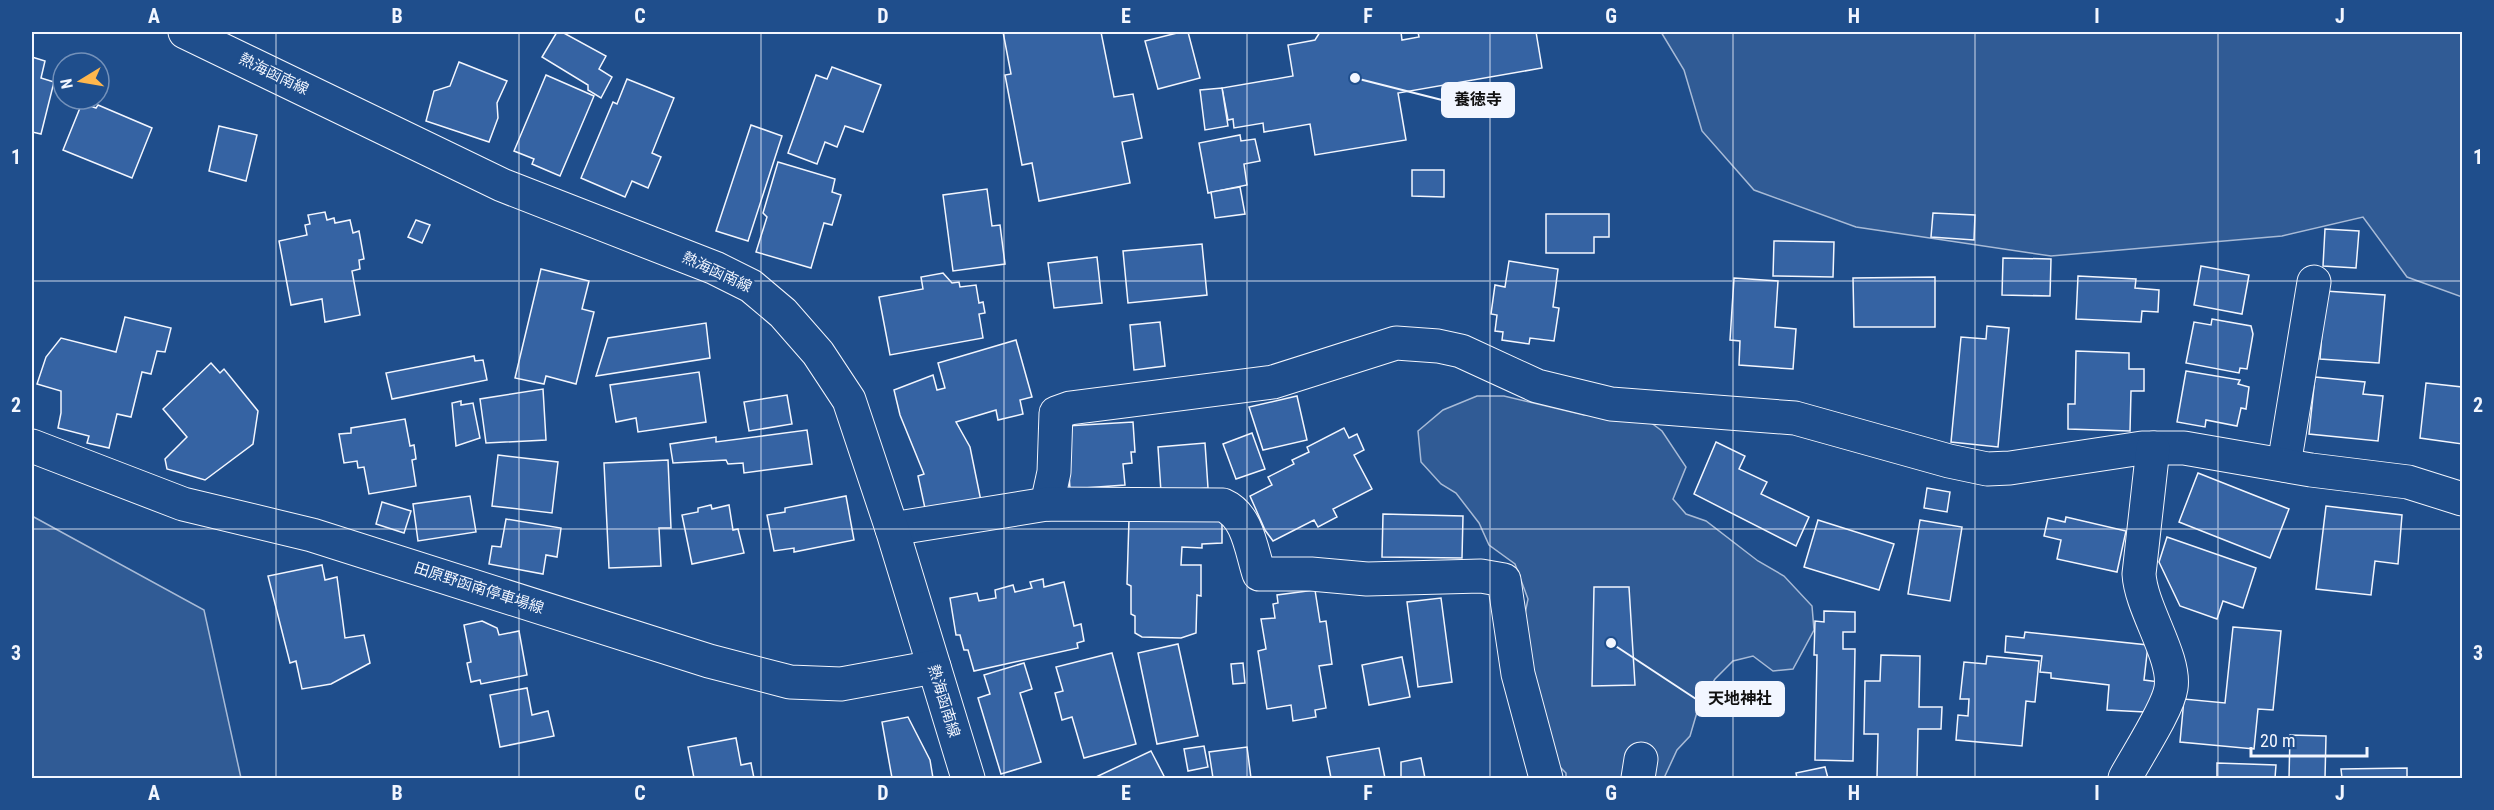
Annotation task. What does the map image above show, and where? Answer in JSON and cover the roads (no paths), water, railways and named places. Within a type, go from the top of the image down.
[{"type":"street","name":"熱海函南線","points":[[185,32],[501,185],[715,268],[751,286],[783,313],[818,352],[849,400],[892,529],[968,778]]},
{"type":"street","points":[[2284,465],[2314,282]]},
{"type":"street","points":[[1047,504],[1054,472],[1056,413],[1070,408],[1273,382],[1396,344],[1438,346],[1461,351],[1537,386],[1611,404],[1795,418],[1938,459],[1988,469],[2153,448],[2184,448],[2284,465],[2409,482],[2463,498]]},
{"type":"street","name":"田原野函南停車場線","points":[[32,446],[183,504],[312,535],[709,661],[790,682],[841,684],[934,668]]},
{"type":"street","points":[[2125,778],[2171,690],[2168,665],[2139,588],[2153,448]]},
{"type":"street","points":[[892,529],[1047,504],[1223,505],[1235,511],[1243,525],[1260,574],[1311,574],[1367,579],[1481,576],[1504,580],[1518,674],[1546,778]]},
{"type":"place","name":"養徳寺","points":[[1355,78]]},
{"type":"place","name":"天地神社","points":[[1611,643]]}]
